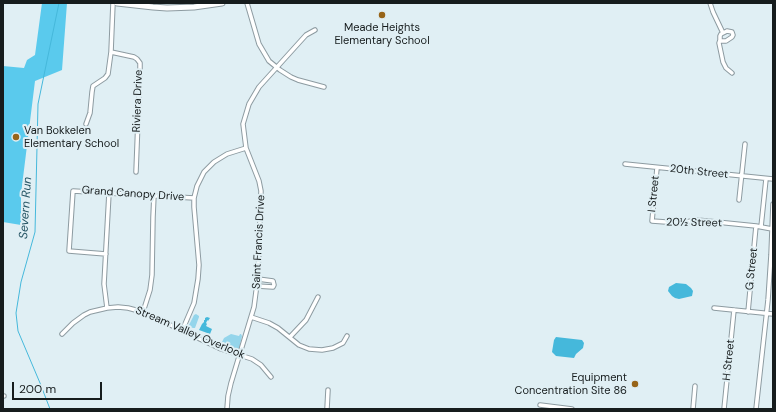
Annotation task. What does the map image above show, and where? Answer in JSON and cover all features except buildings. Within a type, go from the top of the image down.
[{"type":"main road","points":[[117,3],[167,8],[194,7],[222,3]]},
{"type":"street","points":[[86,124],[90,113],[93,86],[105,78],[108,74],[111,52],[113,3]]},
{"type":"street","points":[[247,3],[259,44],[269,61],[285,74],[295,79],[324,87]]},
{"type":"street","points":[[710,3],[723,33]]},
{"type":"street","name":"Saint Francis Drive","points":[[227,409],[230,389],[251,317],[258,286],[261,191],[259,181],[246,148],[243,124],[249,104],[259,87],[306,35],[315,30]]},
{"type":"street","points":[[720,40],[724,42],[733,35],[730,31],[726,31],[720,36],[719,43],[723,62],[726,68],[732,73]]},
{"type":"street","name":"Riviera Drive","points":[[111,52],[134,57],[140,63],[136,172]]},
{"type":"street","points":[[739,200],[745,144]]},
{"type":"street","points":[[182,331],[194,304],[197,290],[199,265],[194,198],[200,179],[209,167],[220,158],[227,154],[246,148]]},
{"type":"street","name":"20th Street","points":[[624,164],[773,179]]},
{"type":"street","name":"I Street","points":[[652,221],[657,168]]},
{"type":"street","points":[[761,227],[766,179]]},
{"type":"street","name":"Grand Canopy Drive","points":[[106,254],[69,252],[72,191],[194,198]]},
{"type":"street","points":[[107,308],[104,284],[109,193]]},
{"type":"street","points":[[143,312],[150,290],[152,275],[154,196]]},
{"type":"street","points":[[756,409],[771,255],[773,204]]},
{"type":"street","name":"20½ Street","points":[[652,221],[674,223],[697,220],[772,229]]},
{"type":"street","name":"G Street","points":[[748,312],[756,226]]},
{"type":"street","points":[[258,279],[273,281],[274,285],[273,287],[258,286]]},
{"type":"street","points":[[290,337],[306,320],[318,297]]},
{"type":"street","name":"Stream Valley Overlook","points":[[62,334],[72,323],[95,310],[124,308],[143,312],[221,349],[252,359],[266,369],[271,377]]},
{"type":"street","points":[[714,308],[773,314]]},
{"type":"street","name":"H Street","points":[[724,409],[734,310]]},
{"type":"street","points":[[251,317],[269,323],[278,328],[295,342],[304,347],[316,350],[328,350],[338,346],[343,343],[347,336]]},
{"type":"street","points":[[693,409],[695,386]]},
{"type":"street","points":[[327,409],[328,390]]},
{"type":"street","points":[[540,405],[572,409]]},
{"type":"shaded area","name":"Van Bokkelen Elementary School","points":[[42,3],[67,3],[62,70],[35,81],[21,194],[21,225],[3,222],[3,66],[24,68],[27,60],[35,55]]},
{"type":"shaded area","points":[[676,283],[686,284],[691,288],[693,291],[692,296],[679,299],[672,296],[668,291],[669,287]]},
{"type":"shaded area","points":[[196,314],[199,317],[195,328],[190,327],[189,325]]},
{"type":"shaded area","points":[[207,317],[210,318],[208,321],[207,320],[206,326],[212,329],[210,334],[199,330]]},
{"type":"shaded area","points":[[231,334],[239,336],[241,334],[242,336],[239,349],[237,351],[219,344],[224,338]]},
{"type":"shaded area","points":[[556,337],[582,340],[584,343],[583,348],[574,358],[556,356],[552,352]]},
{"type":"waterway","name":"Severn Run","points":[[50,409],[18,331],[16,313],[21,282],[35,232],[38,104],[59,3]]},
{"type":"place","name":"Meade Heights Elementary School","points":[[382,15]]},
{"type":"place","name":"Van Bokkelen Elementary School","points":[[16,137]]},
{"type":"place","name":"Equipment Concentration Site 86","points":[[635,384]]}]
